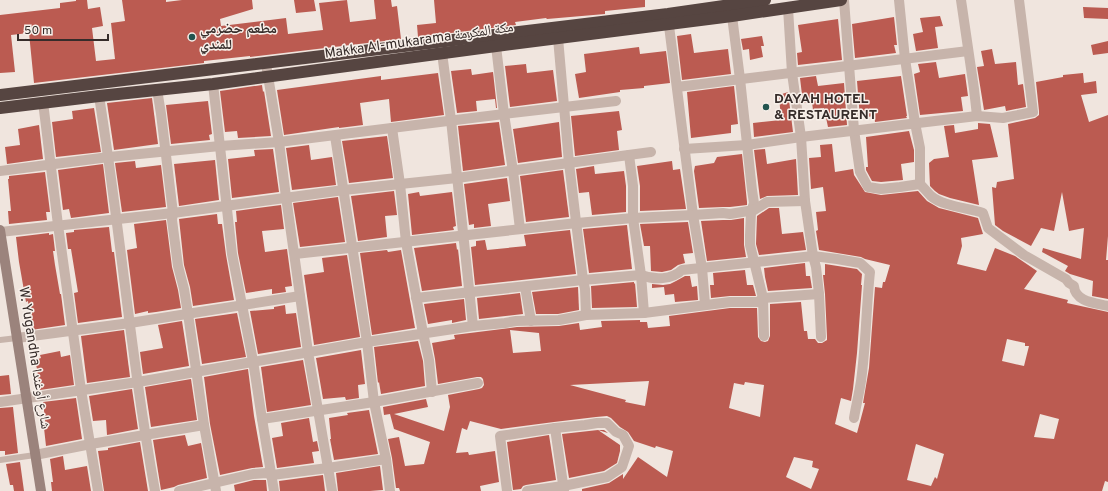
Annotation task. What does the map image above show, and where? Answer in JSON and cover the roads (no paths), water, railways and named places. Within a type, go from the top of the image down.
[{"type":"highway","name":"Makka Al-mukarama مكة المكرمة","points":[[0,108],[157,89],[213,84],[558,38],[669,19],[766,0]]},
{"type":"highway","name":"Makka Al-mukarama مكة المكرمة","points":[[0,96],[266,64],[669,19],[732,16],[841,0]]},
{"type":"street","points":[[844,0],[854,130],[860,172],[868,187],[881,189],[920,184]]},
{"type":"street","points":[[899,0],[905,59],[920,148],[920,184],[931,196],[941,202],[983,213],[988,228],[1024,255],[1066,278],[1074,286],[1074,290],[1082,299],[1108,306]]},
{"type":"street","points":[[961,0],[977,116]]},
{"type":"street","points":[[684,149],[747,145],[802,136],[977,116],[1003,118],[1033,112],[1019,0]]},
{"type":"street","points":[[788,8],[792,73],[802,136],[804,201],[816,267],[821,336]]},
{"type":"street","points":[[732,16],[754,203],[751,212],[750,245],[763,298],[764,336]]},
{"type":"street","points":[[669,19],[684,149],[702,268],[705,304]]},
{"type":"street","points":[[558,38],[569,163],[577,223],[582,280],[585,289],[586,315]]},
{"type":"street","points":[[496,46],[520,229]]},
{"type":"street","points":[[677,87],[968,51]]},
{"type":"street","points":[[442,53],[451,120],[473,326]]},
{"type":"street","points":[[266,64],[279,142],[308,352],[332,491]]},
{"type":"street","points":[[213,84],[232,254],[253,361],[274,491]]},
{"type":"street","points":[[157,89],[166,152],[178,266],[184,289],[204,425],[215,487]]},
{"type":"street","points":[[99,96],[109,157],[145,434],[155,491]]},
{"type":"street","points":[[0,171],[109,157],[335,136],[451,120],[616,101]]},
{"type":"street","points":[[42,102],[81,390],[98,491]]},
{"type":"street","points":[[392,128],[406,242],[429,360],[432,392]]},
{"type":"street","points":[[335,136],[367,342],[374,402],[386,459],[390,491]]},
{"type":"street","points":[[0,231],[173,213],[344,190],[513,171],[651,152]]},
{"type":"street","points":[[629,155],[633,186],[633,218],[641,275],[644,313]]},
{"type":"street","points":[[294,254],[577,223],[633,218],[693,216],[723,212],[730,214],[748,211],[751,212],[767,202],[804,201]]},
{"type":"street","name":"W. Yugandha شارع أوغندا","points":[[0,231],[41,491]]},
{"type":"street","points":[[416,298],[641,275],[649,278],[668,278],[676,276],[682,270],[813,256],[860,263],[870,272],[865,347],[861,383],[854,418]]},
{"type":"street","points":[[525,287],[530,321]]},
{"type":"street","points":[[0,402],[138,382],[253,361],[473,326],[505,324],[516,321],[560,320],[586,315],[644,313],[705,304],[758,302],[763,298],[819,294]]},
{"type":"street","points":[[17,338],[130,323],[300,296]]},
{"type":"street","points":[[262,419],[374,402],[478,383]]},
{"type":"street","points":[[507,491],[500,436],[555,428],[607,423],[616,432],[623,435],[629,446],[622,467],[607,477],[563,489],[526,491]]},
{"type":"street","points":[[35,455],[145,434],[204,425]]},
{"type":"street","points":[[555,428],[563,489]]},
{"type":"street","points":[[179,491],[215,487],[253,474],[266,473],[272,475],[386,459]]},
{"type":"lane","points":[[0,340],[17,338]]},
{"type":"lane","points":[[0,460],[35,455]]},
{"type":"place","name":"مطعم حضرمي للمندي","points":[[192,37]]},
{"type":"place","name":"DAYAH HOTEL & RESTAURENT","points":[[766,107]]}]
